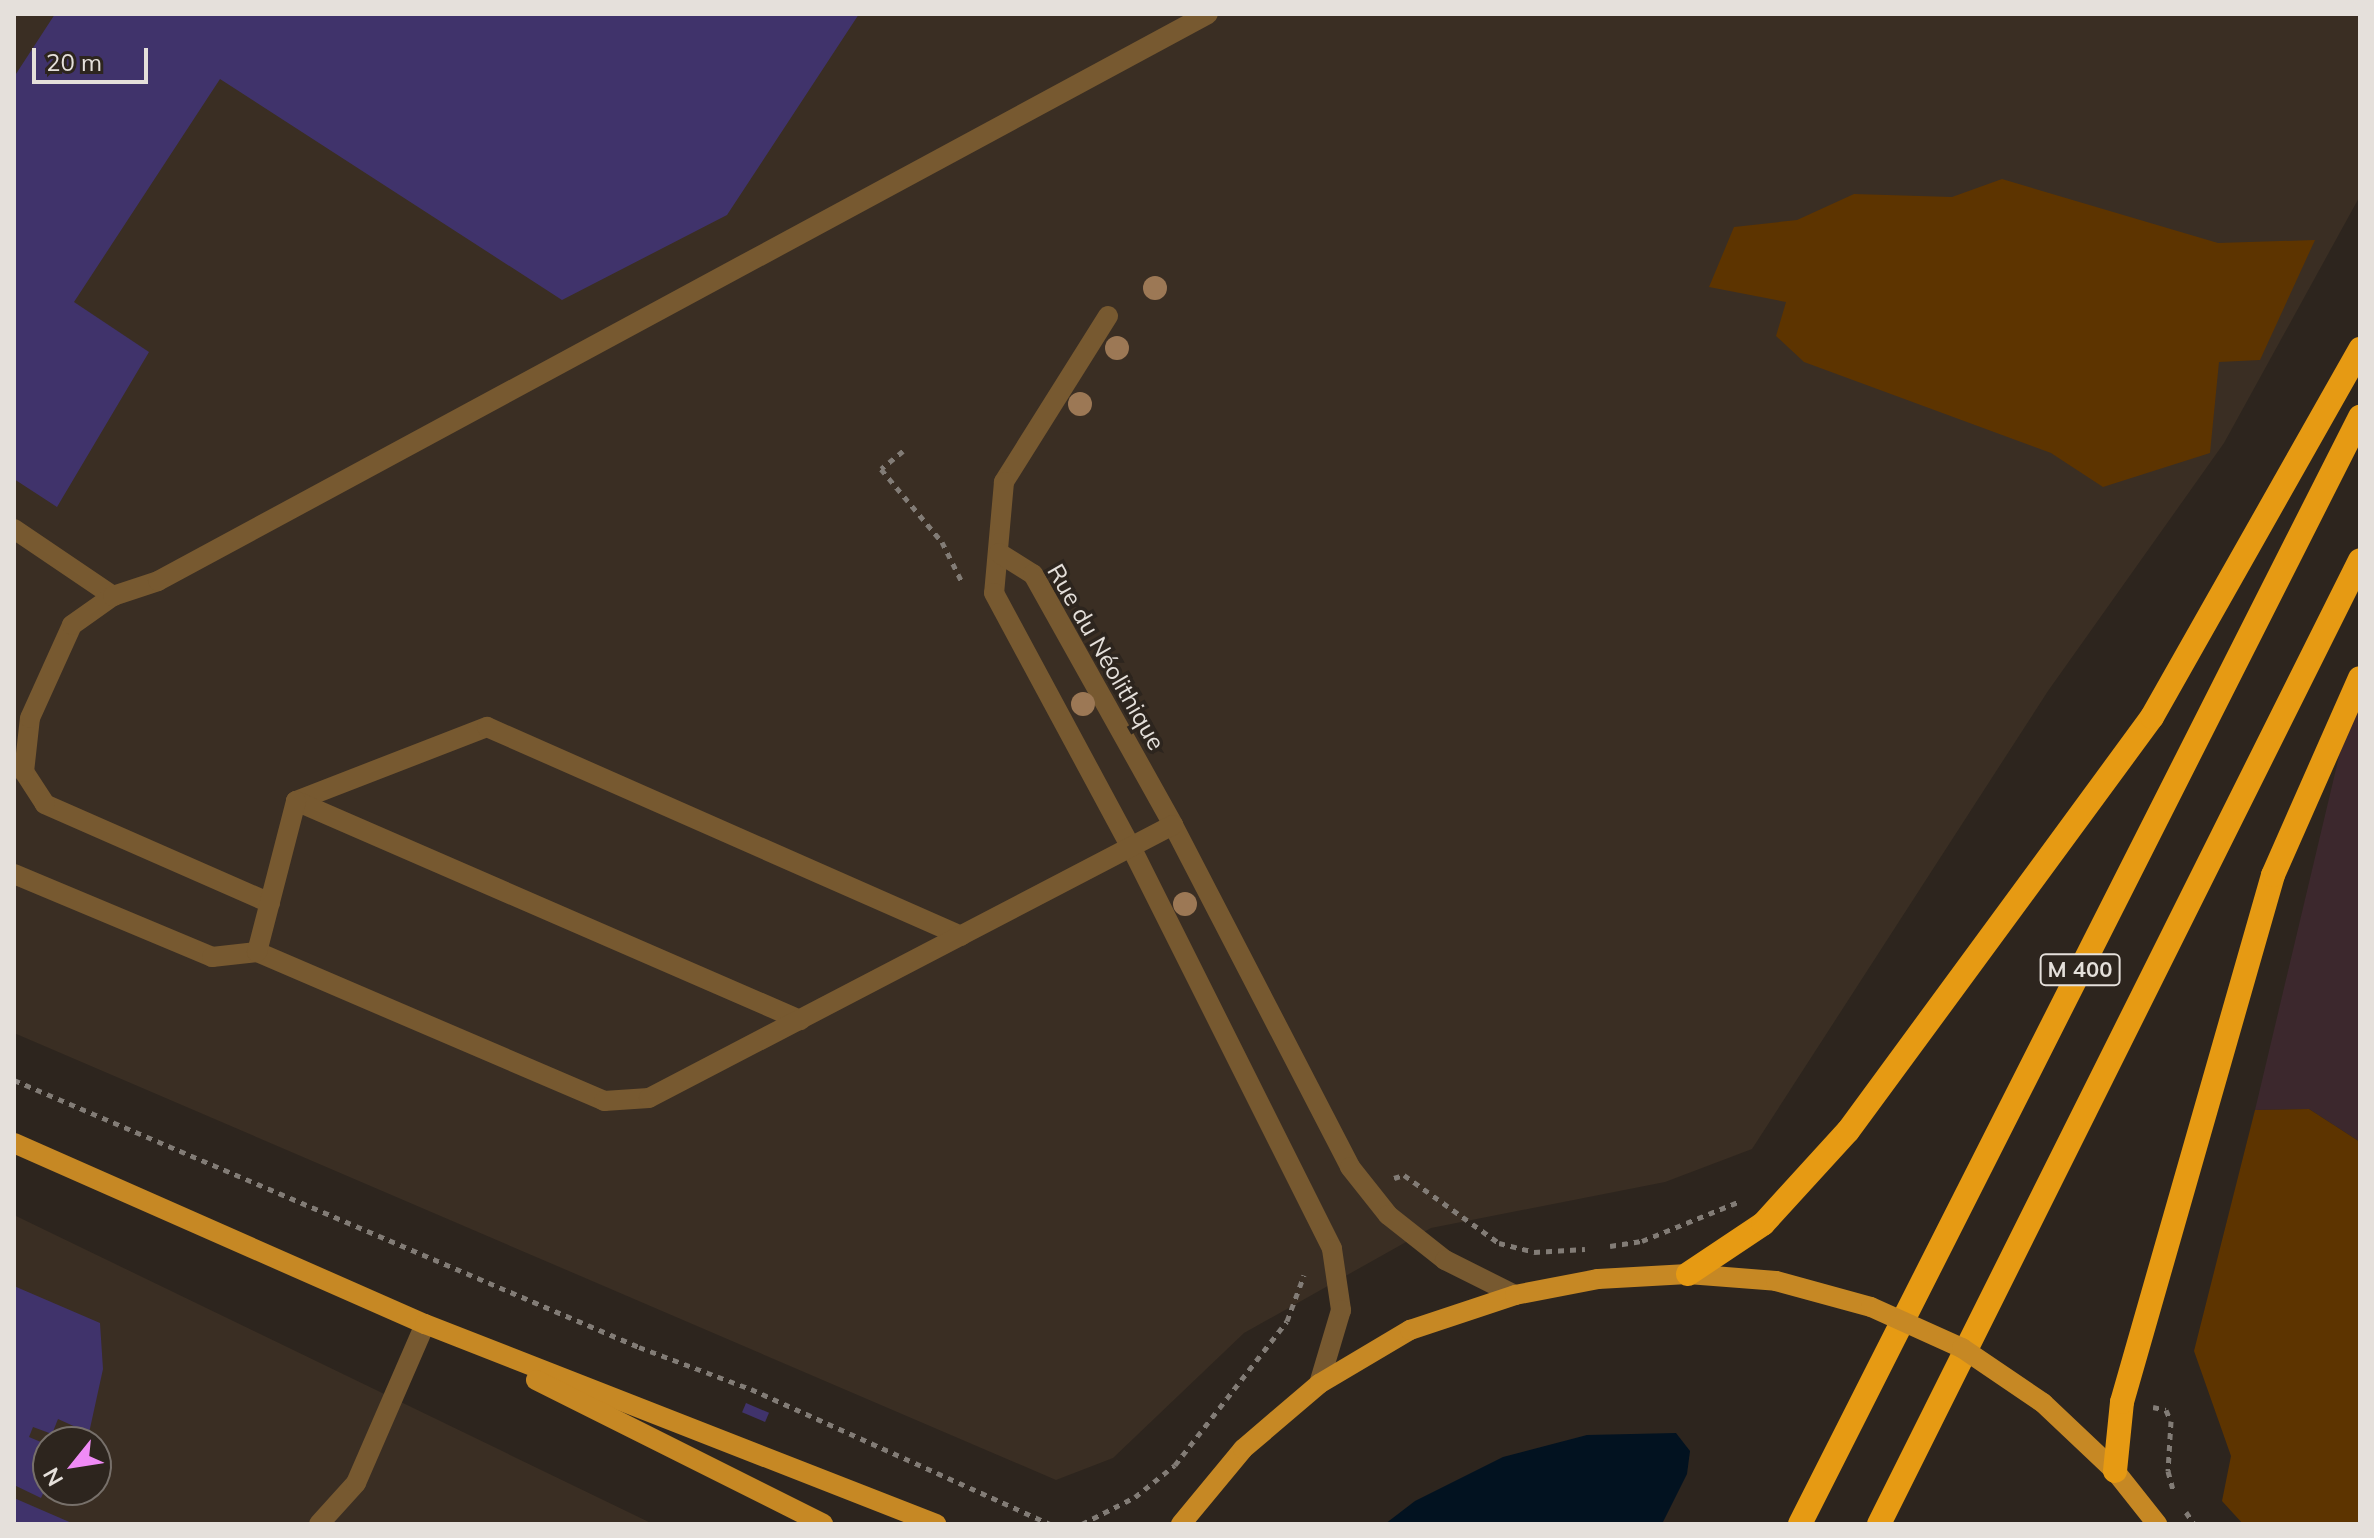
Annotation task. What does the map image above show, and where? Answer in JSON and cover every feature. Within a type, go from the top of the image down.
[{"type":"highway","points":[[1688,1274],[1763,1224],[1848,1131],[2152,717],[2360,349]]},
{"type":"highway","name":"M 400","points":[[1800,1524],[2360,417]]},
{"type":"highway","name":"M 400","points":[[1879,1524],[2360,560]]},
{"type":"highway","points":[[2115,1471],[2122,1402],[2273,875],[2360,678]]},
{"type":"main road","points":[[14,1143],[425,1324],[936,1524]]},
{"type":"main road","points":[[1181,1524],[1243,1449],[1319,1384],[1410,1330],[1515,1295],[1598,1279],[1688,1274],[1776,1281],[1871,1307],[1962,1348],[2043,1403],[2115,1471],[2157,1524]]},
{"type":"main road","points":[[425,1324],[823,1524]]},
{"type":"street","points":[[270,903],[45,804],[24,772],[30,718],[72,625],[113,596],[158,581],[1208,14]]},
{"type":"street","points":[[1108,316],[1004,482],[994,593],[1131,847],[1332,1249],[1341,1310],[1319,1384]]},
{"type":"street","points":[[14,529],[113,596]]},
{"type":"street","name":"Rue du Néolithique","points":[[999,553],[1033,574],[1173,825],[1350,1167],[1388,1215],[1445,1260],[1515,1295]]},
{"type":"street","points":[[296,801],[487,727],[961,936]]},
{"type":"street","points":[[257,952],[296,801]]},
{"type":"street","points":[[296,801],[800,1020]]},
{"type":"street","points":[[14,874],[212,957],[257,952],[604,1101],[649,1098],[1173,825]]},
{"type":"street","points":[[319,1524],[356,1483],[425,1324]]},
{"type":"path","points":[[14,1080],[611,1336],[751,1389],[1050,1524]]},
{"type":"path","points":[[1366,1187],[1404,1175],[1499,1243],[1534,1252],[1593,1248]]},
{"type":"path","points":[[1605,1246],[1642,1241],[1735,1199],[1763,1224]]},
{"type":"path","points":[[1082,1524],[1135,1497],[1175,1465],[1219,1413],[1287,1321],[1303,1284],[1305,1259]]},
{"type":"shaded area","points":[[14,14],[2360,14],[2360,196],[2224,443],[2048,691],[1752,1149],[1665,1182],[1431,1228],[1244,1333],[1113,1458],[1056,1480],[14,1033]]},
{"type":"shaded area","points":[[2002,179],[2218,243],[2315,240],[2260,360],[2219,362],[2210,453],[2103,487],[2051,453],[1804,362],[1776,336],[1786,302],[1709,287],[1734,227],[1797,220],[1854,194],[1952,197]]},
{"type":"shaded area","points":[[2360,668],[2360,1142],[2309,1109],[2255,1110]]},
{"type":"shaded area","points":[[2309,1109],[2360,1142],[2360,1524],[2243,1524],[2222,1501],[2231,1456],[2194,1351],[2255,1110]]},
{"type":"shaded area","points":[[14,1215],[653,1524],[14,1524]]},
{"type":"water","points":[[1676,1433],[1690,1451],[1687,1474],[1662,1524],[1385,1524],[1415,1501],[1503,1457],[1587,1435]]},
{"type":"building","points":[[55,14],[859,14],[727,215],[562,300],[220,79],[74,302],[149,352],[57,507],[14,479],[14,77]]},
{"type":"building","points":[[14,1286],[100,1323],[103,1369],[91,1426],[74,1426],[58,1419],[55,1426],[32,1426],[29,1437],[32,1438],[32,1494],[14,1485]]},
{"type":"building","points":[[746,1403],[769,1413],[765,1422],[742,1412]]},
{"type":"building","points":[[14,1498],[74,1524],[14,1524]]}]
